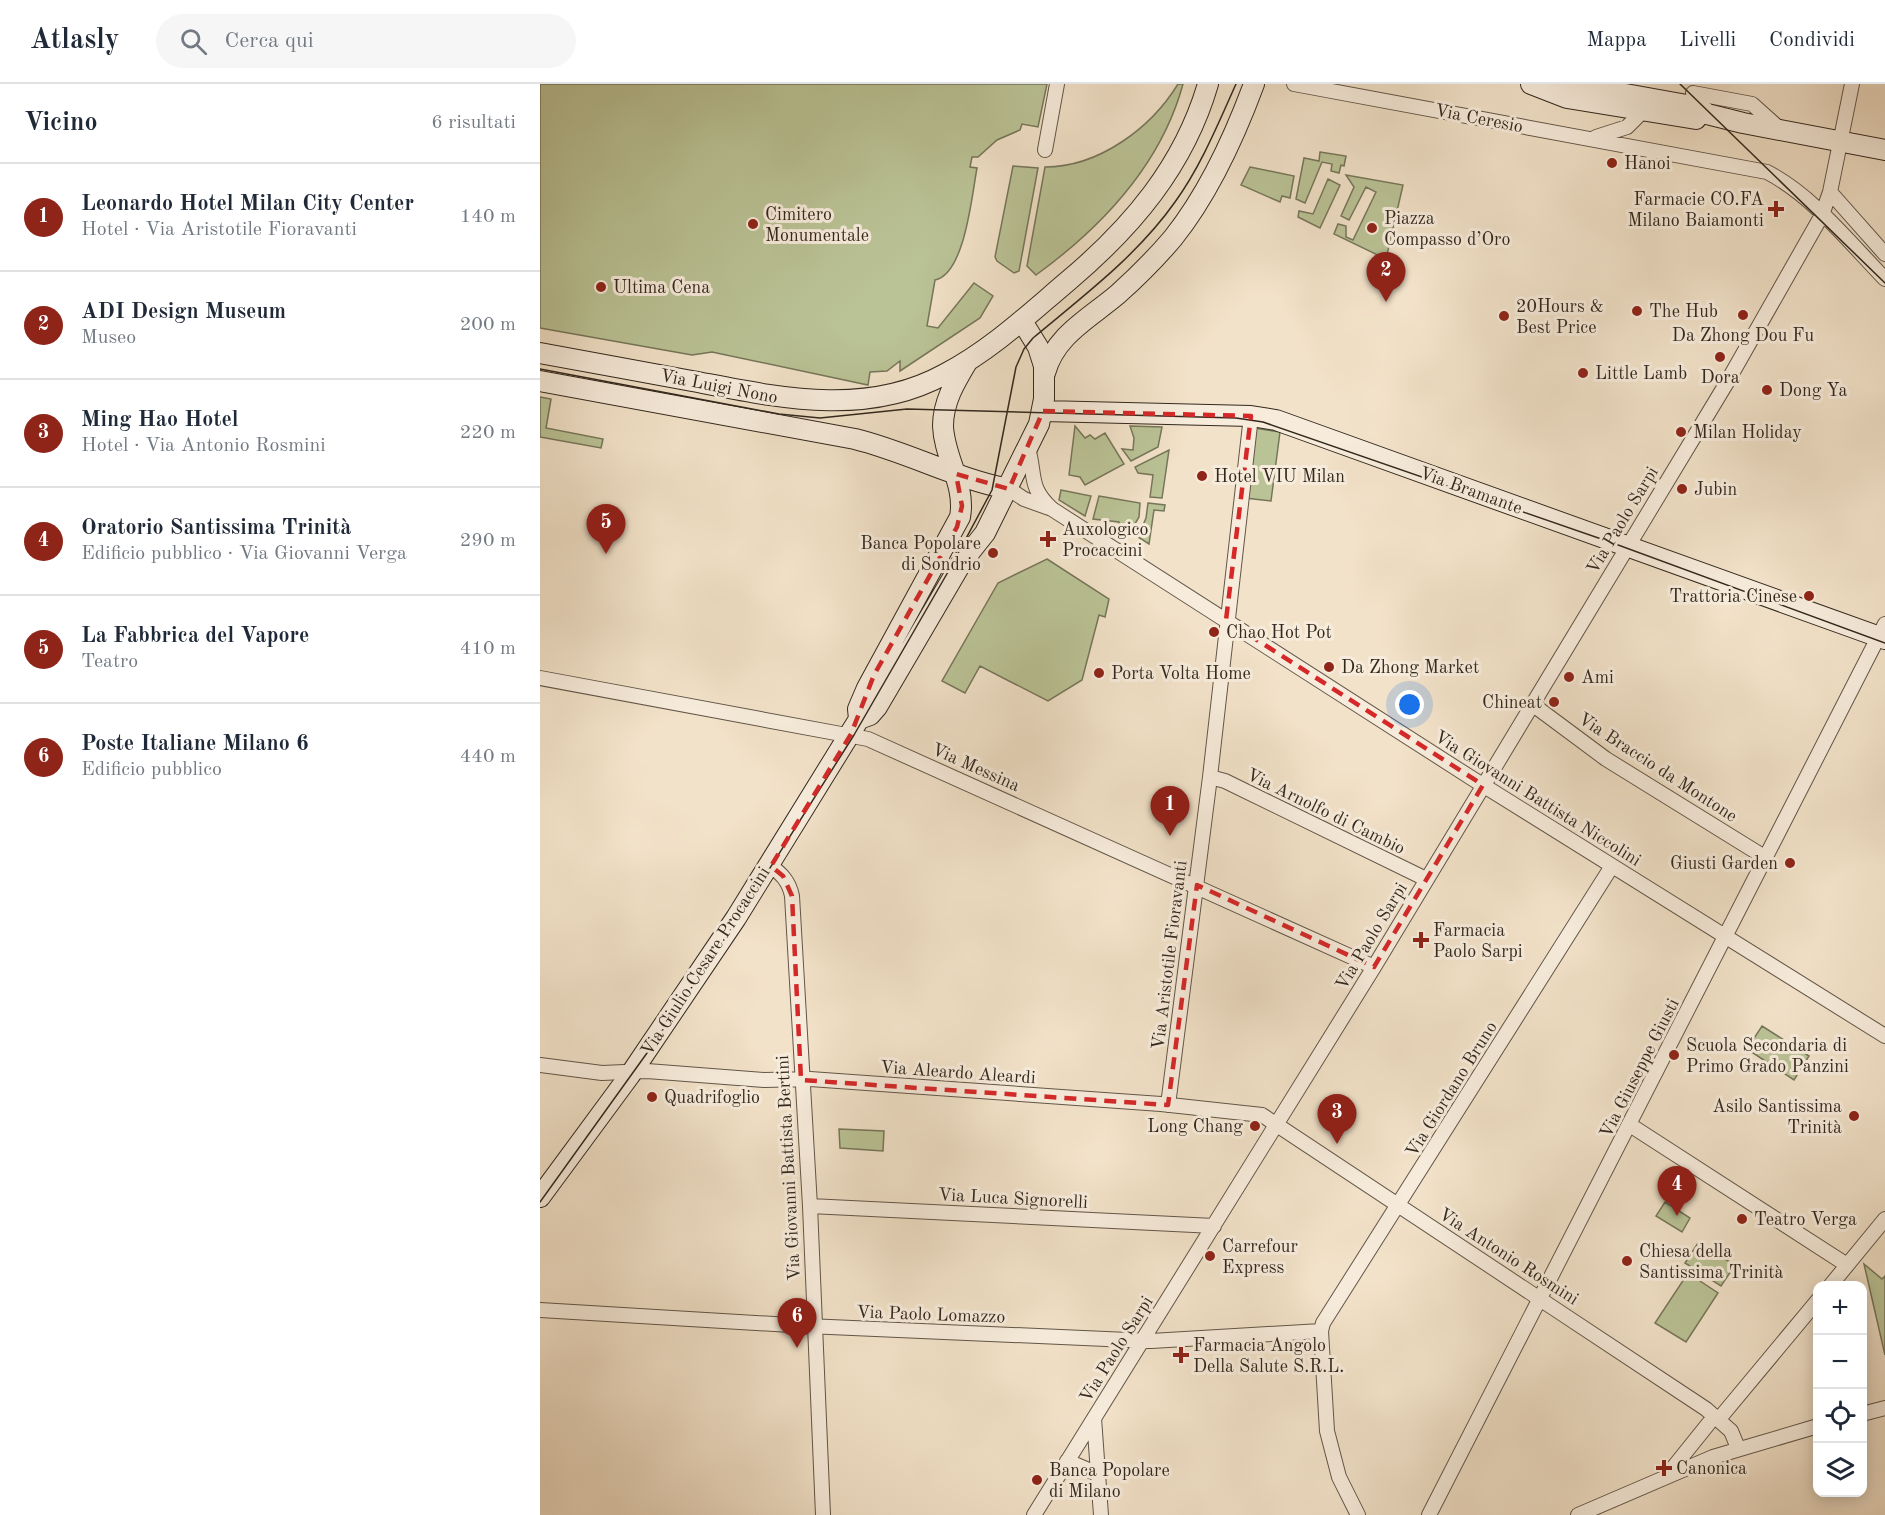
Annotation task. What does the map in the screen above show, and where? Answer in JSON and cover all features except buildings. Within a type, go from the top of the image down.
[{"type":"main road","points":[[1202,106],[1208,84]]},
{"type":"main road","points":[[1202,106],[1216,84]]},
{"type":"main road","points":[[1531,84],[1567,98],[1625,95],[1642,112],[1693,120],[1713,116]]},
{"type":"main road","points":[[1569,84],[1698,107],[1713,116],[1885,150]]},
{"type":"main road","points":[[1045,373],[1052,353],[1066,335],[1131,282],[1181,227],[1220,164],[1256,85]]},
{"type":"main road","name":"Via Luigi Nono","points":[[540,353],[790,399],[842,401],[900,392],[936,379],[967,362],[1022,321],[1105,249],[1134,219],[1172,167],[1202,106]]},
{"type":"main road","points":[[1022,321],[1041,353],[1045,373]]},
{"type":"main road","points":[[956,474],[944,434],[944,418],[950,392],[967,362]]},
{"type":"main road","name":"Via Giulio Cesare Procaccini","points":[[540,1197],[632,1071],[769,865],[855,727],[870,715],[880,702],[962,562],[984,533],[1028,448],[1043,411],[1045,373]]},
{"type":"main road","name":"Via Luigi Nono","points":[[540,381],[855,439],[903,453],[956,474],[1008,489]]},
{"type":"main road","name":"Via Bramante","points":[[1043,411],[1251,416],[1276,420],[1883,633]]},
{"type":"main road","name":"Via Giulio Cesare Procaccini","points":[[855,727],[860,703],[874,675],[959,522],[962,501],[956,474]]},
{"type":"street","points":[[1045,150],[1057,84]]},
{"type":"street","name":"Via Ceresio","points":[[1294,84],[1335,88],[1585,138],[1608,139],[1767,172],[1786,182],[1885,279]]},
{"type":"street","name":"Via Paolo Sarpi","points":[[1034,1515],[1277,1126],[1726,384],[1822,215],[1830,192],[1852,84]]},
{"type":"street","points":[[1689,88],[1713,116]]},
{"type":"street","points":[[1689,88],[1756,105],[1781,130]]},
{"type":"street","points":[[1608,139],[1623,121],[1625,95]]},
{"type":"street","points":[[1608,139],[1627,127],[1642,112]]},
{"type":"street","points":[[1830,192],[1847,214],[1885,254]]},
{"type":"street","name":"Via Aristotile Fioravanti","points":[[1168,1105],[1197,885],[1251,416]]},
{"type":"street","points":[[1028,448],[1034,488],[1052,509]]},
{"type":"street","points":[[1008,489],[1024,500],[1052,509]]},
{"type":"street","name":"Via Giovanni Battista Niccolini","points":[[1052,509],[1483,785],[1885,1036]]},
{"type":"street","name":"Via Giuseppe Giusti","points":[[1429,1515],[1883,633]]},
{"type":"street","name":"Via Messina","points":[[540,678],[855,727],[875,742],[1197,885],[1374,967]]},
{"type":"street","name":"Via Braccio da Montone","points":[[1532,704],[1606,759],[1766,858]]},
{"type":"street","name":"Via Arnolfo di Cambio","points":[[1210,777],[1225,781],[1426,879]]},
{"type":"street","name":"Via Giovanni Battista Bertini","points":[[769,865],[783,876],[790,886],[792,896],[810,1206],[823,1515]]},
{"type":"street","name":"Via Giordano Bruno","points":[[1321,1331],[1323,1323],[1612,866]]},
{"type":"street","name":"Via Aleardo Aleardi","points":[[540,1065],[602,1073],[632,1071],[801,1080],[1168,1105],[1262,1115],[1277,1126]]},
{"type":"street","points":[[1630,1125],[1846,1265]]},
{"type":"street","name":"Via Antonio Rosmini","points":[[1277,1126],[1541,1298],[1714,1421]]},
{"type":"street","name":"Via Luca Signorelli","points":[[810,1206],[1214,1226]]},
{"type":"street","points":[[1834,1281],[1885,1219]]},
{"type":"street","points":[[1667,1476],[1813,1306]]},
{"type":"street","name":"Via Paolo Lomazzo","points":[[540,1310],[814,1327],[1142,1340],[1321,1331]]},
{"type":"street","points":[[1321,1331],[1327,1431],[1339,1477],[1358,1515]]},
{"type":"street","points":[[1867,1413],[1885,1408]]},
{"type":"street","points":[[1094,1418],[1101,1515]]},
{"type":"street","points":[[1714,1421],[1731,1431],[1738,1448]]},
{"type":"street","points":[[1578,1515],[1738,1448],[1813,1427]]},
{"type":"street","points":[[1067,1461],[1098,1474]]},
{"type":"highlighted area","points":[[1043,411],[1251,416],[1226,620],[1483,785],[1374,967],[1197,885],[1168,1105],[801,1080],[792,896],[783,876],[771,866],[851,734],[874,675],[957,527],[962,506],[956,474],[1009,489]]},
{"type":"green space","name":"Cimitero Monumentale","points":[[540,84],[1047,84],[1038,127],[1022,124],[1020,130],[997,140],[978,157],[972,157],[970,167],[977,168],[960,249],[954,264],[945,275],[935,280],[927,326],[938,328],[974,283],[993,296],[980,318],[900,371],[900,361],[887,371],[870,372],[868,385],[712,352],[692,355],[540,328]]},
{"type":"green space","points":[[1178,84],[1183,84],[1160,141],[1126,192],[1084,236],[1036,275],[1027,266],[1045,167],[1085,160],[1122,142],[1153,116]]},
{"type":"green space","points":[[1320,152],[1346,156],[1344,166],[1341,165],[1339,173],[1331,171],[1332,164],[1322,162],[1305,203],[1296,199],[1304,158],[1319,161]]},
{"type":"green space","points":[[1013,166],[1038,168],[1019,271],[1014,273],[995,257]]},
{"type":"green space","points":[[1250,167],[1294,176],[1290,198],[1282,196],[1280,202],[1241,185]]},
{"type":"green space","points":[[1346,175],[1403,185],[1386,259],[1334,234],[1338,224],[1346,226],[1346,237],[1353,240],[1376,192],[1366,187],[1349,220],[1341,216],[1354,187]]},
{"type":"green space","points":[[1328,179],[1340,185],[1320,228],[1298,217],[1299,211],[1313,214]]},
{"type":"green space","points":[[540,397],[551,399],[546,428],[603,439],[601,448],[540,437]]},
{"type":"green space","points":[[1075,426],[1085,438],[1090,435],[1095,439],[1105,433],[1124,464],[1085,485],[1080,477],[1069,475]]},
{"type":"green space","points":[[1130,426],[1162,427],[1158,447],[1131,461],[1122,449],[1133,450],[1134,438]]},
{"type":"green space","points":[[1254,428],[1280,432],[1271,501],[1245,498]]},
{"type":"green space","points":[[1169,450],[1162,498],[1150,497],[1153,475],[1138,473],[1135,467]]},
{"type":"green space","points":[[1061,490],[1091,496],[1085,516],[1059,500]]},
{"type":"green space","points":[[1099,496],[1140,503],[1139,517],[1125,541],[1119,537],[1119,522],[1093,519]]},
{"type":"green space","points":[[1148,503],[1165,505],[1164,511],[1154,510],[1149,544],[1138,537],[1146,518]]},
{"type":"green space","points":[[1047,559],[1109,599],[1105,617],[1099,615],[1082,680],[1048,701],[980,666],[965,693],[942,681],[998,583]]},
{"type":"green space","points":[[1762,1026],[1809,1056],[1794,1080],[1747,1049]]},
{"type":"green space","points":[[839,1129],[884,1131],[883,1151],[840,1148]]},
{"type":"green space","points":[[1665,1202],[1690,1218],[1682,1232],[1656,1216]]},
{"type":"green space","points":[[1698,1243],[1735,1265],[1721,1286],[1685,1263]]},
{"type":"green space","points":[[1864,1264],[1882,1279],[1885,1276],[1885,1355]]},
{"type":"green space","points":[[1688,1273],[1718,1293],[1686,1342],[1655,1323]]},
{"type":"tram line","points":[[540,1202],[647,1053],[734,925],[854,735],[948,572],[992,490],[1016,367],[1024,349],[1033,338],[1127,258],[1160,222],[1193,174],[1236,84]]},
{"type":"tram line","points":[[1680,84],[1885,283]]},
{"type":"tram line","points":[[540,369],[779,414],[820,418],[907,409],[1236,418],[1263,422],[1610,542],[1885,643]]},
{"type":"place","name":"Hanoi","points":[[1612,163]]},
{"type":"place","name":"Farmacie CO.FA Milano Baiamonti","points":[[1776,209]]},
{"type":"place","name":"Cimitero Monumentale","points":[[753,224]]},
{"type":"place","name":"Piazza Compasso d’Oro","points":[[1372,228]]},
{"type":"place","name":"Ultima Cena","points":[[601,287]]},
{"type":"place","name":"ADI Design Museum","points":[[1386,302]]},
{"type":"place","name":"The Hub","points":[[1637,311]]},
{"type":"place","name":"Da Zhong Dou Fu","points":[[1743,315]]},
{"type":"place","name":"20Hours & Best Price","points":[[1504,316]]},
{"type":"place","name":"Dora","points":[[1720,357]]},
{"type":"place","name":"Little Lamb","points":[[1583,373]]},
{"type":"place","name":"Dong Ya","points":[[1767,390]]},
{"type":"place","name":"Milan Holiday","points":[[1681,432]]},
{"type":"place","name":"Hotel VIU Milan","points":[[1202,476]]},
{"type":"place","name":"Jubin","points":[[1682,489]]},
{"type":"place","name":"Auxologico Procaccini","points":[[1048,539]]},
{"type":"place","name":"Banca Popolare di Sondrio","points":[[993,553]]},
{"type":"place","name":"La Fabbrica del Vapore","points":[[606,554]]},
{"type":"place","name":"Trattoria Cinese","points":[[1809,596]]},
{"type":"place","name":"Chao Hot Pot","points":[[1214,632]]},
{"type":"place","name":"Da Zhong Market","points":[[1329,667]]},
{"type":"place","name":"Porta Volta Home","points":[[1099,673]]},
{"type":"place","name":"Ami","points":[[1569,677]]},
{"type":"place","name":"Chineat","points":[[1554,702]]},
{"type":"place","name":"Leonardo Hotel Milan City Center","points":[[1170,836]]},
{"type":"place","name":"Giusti Garden","points":[[1790,863]]},
{"type":"place","name":"Farmacia Paolo Sarpi","points":[[1421,940]]},
{"type":"place","name":"Scuola Secondaria di Primo Grado Panzini","points":[[1674,1055]]},
{"type":"place","name":"Quadrifoglio","points":[[652,1097]]},
{"type":"place","name":"Asilo Santissima Trinità","points":[[1854,1116]]},
{"type":"place","name":"Long Chang","points":[[1255,1126]]},
{"type":"place","name":"Ming Hao Hotel","points":[[1337,1144]]},
{"type":"place","name":"Oratorio Santissima Trinità","points":[[1677,1216]]},
{"type":"place","name":"Teatro Verga","points":[[1742,1219]]},
{"type":"place","name":"Carrefour Express","points":[[1210,1256]]},
{"type":"place","name":"Chiesa della Santissima Trinità","points":[[1627,1261]]},
{"type":"place","name":"Poste Italiane Milano 6","points":[[797,1348]]},
{"type":"place","name":"Farmacia Angolo Della Salute S.R.L.","points":[[1181,1355]]},
{"type":"place","name":"Canonica","points":[[1664,1468]]},
{"type":"place","name":"Banca Popolare di Milano","points":[[1037,1480]]}]
